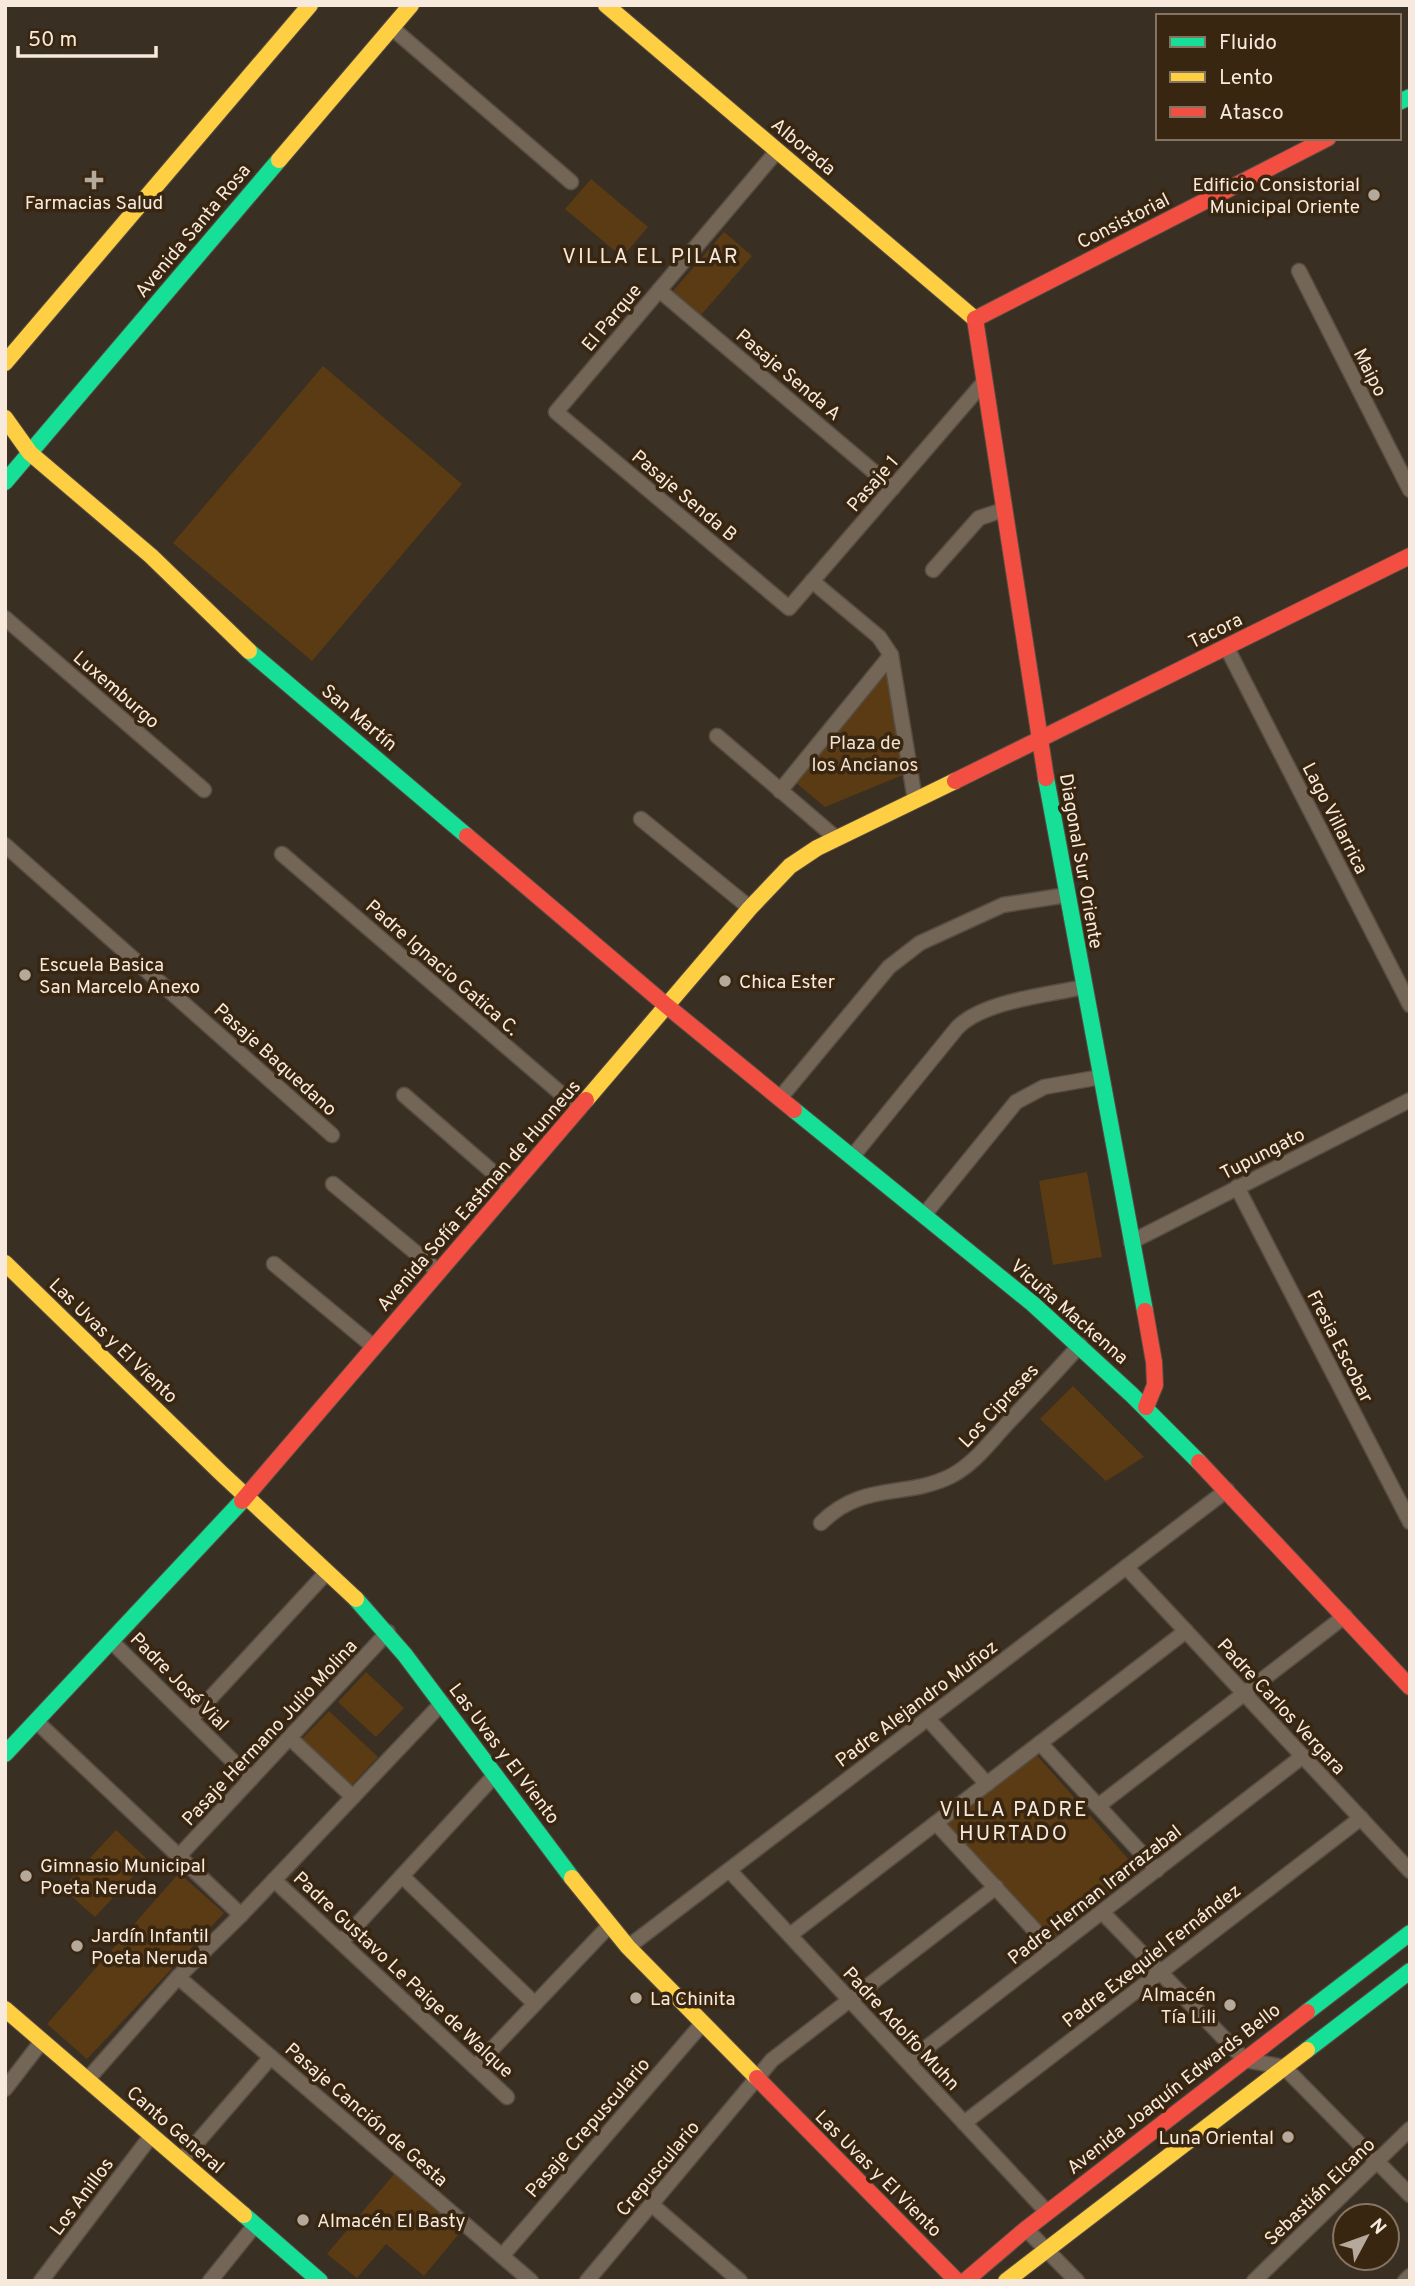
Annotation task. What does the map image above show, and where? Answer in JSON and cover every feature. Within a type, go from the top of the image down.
[{"type":"street","points":[[5,363],[310,5]]},
{"type":"street","name":"Avenida Santa Rosa","points":[[5,482],[411,5]]},
{"type":"street","name":"Alborada","points":[[606,5],[975,319]]},
{"type":"street","points":[[392,28],[571,182]]},
{"type":"street","name":"Consistorial","points":[[975,319],[1324,140]]},
{"type":"street","name":"El Parque","points":[[556,412],[777,151]]},
{"type":"street","name":"Maipo","points":[[1299,271],[1410,490]]},
{"type":"street","name":"Pasaje Senda A","points":[[659,290],[893,488]]},
{"type":"street","name":"Diagonal Sur Oriente","points":[[975,319],[1039,741],[1156,1373],[1152,1397],[1146,1407]]},
{"type":"street","name":"Pasaje 1","points":[[789,608],[985,382]]},
{"type":"street","name":"Pasaje Senda B","points":[[556,412],[789,608]]},
{"type":"street","points":[[5,418],[30,453]]},
{"type":"street","name":"San Martín","points":[[30,453],[151,556],[231,635],[667,1006]]},
{"type":"street","points":[[933,570],[979,518],[1003,510]]},
{"type":"street","name":"Tacora","points":[[1039,741],[1410,556]]},
{"type":"street","points":[[812,581],[878,637],[891,656],[915,800]]},
{"type":"street","name":"Luxemburgo","points":[[5,618],[204,790]]},
{"type":"street","name":"Lago Villarrica","points":[[1227,648],[1410,1005]]},
{"type":"street","points":[[780,791],[891,656]]},
{"type":"street","points":[[717,736],[836,838]]},
{"type":"street","name":"Avenida Sofía Eastman de Hunneus","points":[[5,1754],[246,1497],[750,908],[790,866],[836,838],[1039,741]]},
{"type":"street","points":[[640,819],[750,908]]},
{"type":"street","name":"Pasaje Baquedano","points":[[5,845],[332,1135]]},
{"type":"street","name":"Padre Ignacio Gatica C.","points":[[282,854],[579,1109]]},
{"type":"street","points":[[780,1098],[889,967],[907,951],[927,939],[1003,905],[1068,895]]},
{"type":"street","points":[[852,1157],[957,1028],[971,1015],[987,1008],[1084,987]]},
{"type":"street","name":"Vicuña Mackenna","points":[[667,1006],[1080,1345],[1146,1407],[1227,1490],[1409,1686]]},
{"type":"street","points":[[924,1216],[1016,1102],[1044,1087],[1101,1077]]},
{"type":"street","points":[[404,1095],[511,1188]]},
{"type":"street","name":"Tupungato","points":[[1131,1242],[1410,1100]]},
{"type":"street","points":[[333,1184],[439,1272]]},
{"type":"street","name":"Fresia Escobar","points":[[1237,1187],[1410,1522]]},
{"type":"street","name":"Las Uvas y El Viento","points":[[5,1263],[246,1497],[363,1605],[388,1632],[628,1947],[957,2281]]},
{"type":"street","points":[[274,1264],[374,1348]]},
{"type":"street","name":"Los Cipreses","points":[[821,1523],[839,1507],[857,1498],[926,1485],[964,1468],[1080,1345]]},
{"type":"street","name":"Padre Alejandro Muñoz","points":[[628,1947],[1227,1490]]},
{"type":"street","name":"Padre Carlos Vergara","points":[[1126,1567],[1410,1871]]},
{"type":"street","points":[[191,1719],[327,1572]]},
{"type":"street","points":[[1098,1806],[1345,1616]]},
{"type":"street","points":[[790,1935],[1186,1631]]},
{"type":"street","name":"Pasaje Hermano Julio Molina","points":[[178,1857],[388,1632]]},
{"type":"street","name":"Padre José Vial","points":[[111,1641],[251,1779]]},
{"type":"street","points":[[87,2080],[178,1977],[241,1915],[442,1703]]},
{"type":"street","points":[[928,1718],[987,1784]]},
{"type":"street","points":[[36,1720],[241,1915]]},
{"type":"street","points":[[290,1738],[353,1797]]},
{"type":"street","points":[[1040,1743],[1157,1870]]},
{"type":"street","name":"Padre Hernan Irarrazabal","points":[[908,2062],[1303,1756]]},
{"type":"street","points":[[341,1942],[495,1775]]},
{"type":"street","name":"Padre Exequiel Fernández","points":[[964,2123],[1361,1818]]},
{"type":"street","points":[[936,1824],[1053,1950]]},
{"type":"street","name":"Padre Adolfo Muhn","points":[[729,1870],[1047,2212]]},
{"type":"street","points":[[402,1876],[535,2004]]},
{"type":"street","name":"Padre Gustavo Le Paige de Walque","points":[[274,1880],[507,2097]]},
{"type":"street","name":"Crepusculario","points":[[587,2281],[772,2060],[996,1887]]},
{"type":"street","points":[[1102,1912],[1245,2060],[1284,2067],[1410,2195]]},
{"type":"street","points":[[475,2067],[610,1926]]},
{"type":"street","name":"Avenida Joaquín Edwards Bello","points":[[965,2281],[1047,2212],[1410,1933]]},
{"type":"street","points":[[1006,2281],[1410,1970]]},
{"type":"street","name":"Pasaje Canción de Gesta","points":[[178,1977],[531,2281]]},
{"type":"street","name":"Canto General","points":[[5,2009],[320,2281]]},
{"type":"street","name":"Pasaje Crepusculario","points":[[502,2256],[702,2024]]},
{"type":"street","points":[[5,2089],[42,2041]]},
{"type":"street","points":[[181,2161],[271,2057]]},
{"type":"street","name":"Sebastián Elcano","points":[[1254,2281],[1410,2129]]},
{"type":"street","name":"Los Anillos","points":[[41,2281],[151,2136]]},
{"type":"street","points":[[651,2204],[740,2281]]},
{"type":"street","points":[[210,2281],[255,2225]]},
{"type":"street","points":[[1026,2229],[1077,2281]]},
{"type":"street","points":[[1405,2281],[1410,2276]]},
{"type":"green space","points":[[591,179],[648,227],[622,257],[565,209]]},
{"type":"green space","points":[[724,232],[752,256],[695,322],[667,298]]},
{"type":"green space","points":[[323,366],[462,484],[312,661],[173,543]]},
{"type":"green space","name":"Plaza de los Ancianos","points":[[887,669],[905,774],[825,807],[795,782]]},
{"type":"green space","points":[[1087,1172],[1102,1257],[1053,1265],[1039,1181]]},
{"type":"green space","points":[[1073,1386],[1144,1457],[1106,1481],[1040,1419]]},
{"type":"green space","points":[[366,1672],[404,1708],[376,1737],[338,1702]]},
{"type":"green space","points":[[329,1711],[378,1757],[349,1788],[300,1741]]},
{"type":"green space","points":[[1035,1753],[1137,1869],[1053,1938],[946,1825]]},
{"type":"green space","points":[[116,1830],[148,1860],[95,1917],[62,1888]]},
{"type":"green space","points":[[179,1873],[224,1913],[87,2059],[47,2024]]},
{"type":"green space","points":[[395,2173],[462,2230],[424,2276],[386,2244],[357,2278],[327,2254]]},
{"type":"traffic: fast","points":[[1401,101],[1410,97]]},
{"type":"traffic: fast","points":[[5,482],[279,160]]},
{"type":"traffic: fast","points":[[249,651],[467,836]]},
{"type":"traffic: fast","points":[[1046,778],[1145,1311]]},
{"type":"traffic: fast","points":[[794,1110],[1033,1304],[1132,1395],[1199,1462]]},
{"type":"traffic: fast","points":[[5,1754],[242,1501]]},
{"type":"traffic: fast","points":[[356,1599],[405,1655],[572,1878]]},
{"type":"traffic: fast","points":[[1307,2012],[1410,1933]]},
{"type":"traffic: fast","points":[[1307,2050],[1410,1971]]},
{"type":"traffic: fast","points":[[244,2215],[320,2281]]},
{"type":"traffic: slow","points":[[5,363],[310,5]]},
{"type":"traffic: slow","points":[[279,160],[411,5]]},
{"type":"traffic: slow","points":[[606,5],[975,319]]},
{"type":"traffic: slow","points":[[5,418],[30,453],[151,556],[249,651]]},
{"type":"traffic: slow","points":[[586,1100],[750,908],[790,866],[817,848],[955,781]]},
{"type":"traffic: slow","points":[[5,1263],[221,1473],[356,1599]]},
{"type":"traffic: slow","points":[[572,1878],[628,1947],[757,2078]]},
{"type":"traffic: slow","points":[[5,2009],[244,2215]]},
{"type":"traffic: slow","points":[[1006,2281],[1307,2050]]},
{"type":"traffic: jam","points":[[975,319],[1324,140]]},
{"type":"traffic: jam","points":[[975,319],[1046,778]]},
{"type":"traffic: jam","points":[[955,781],[1410,556]]},
{"type":"traffic: jam","points":[[467,836],[794,1110]]},
{"type":"traffic: jam","points":[[242,1501],[586,1100]]},
{"type":"traffic: jam","points":[[1145,1311],[1155,1385],[1146,1407]]},
{"type":"traffic: jam","points":[[1199,1462],[1410,1687]]},
{"type":"traffic: jam","points":[[965,2281],[1026,2229],[1307,2012]]},
{"type":"traffic: jam","points":[[757,2078],[957,2281]]},
{"type":"place","name":"Farmacias Salud","points":[[94,180]]},
{"type":"place","name":"Edificio Consistorial Municipal Oriente","points":[[1374,195]]},
{"type":"place","name":"Escuela Basica San Marcelo Anexo","points":[[25,975]]},
{"type":"place","name":"Chica Ester","points":[[725,981]]},
{"type":"place","name":"Gimnasio Municipal Poeta Neruda","points":[[26,1876]]},
{"type":"place","name":"Jardín Infantil Poeta Neruda","points":[[77,1946]]},
{"type":"place","name":"La Chinita","points":[[636,1998]]},
{"type":"place","name":"Almacén Tía Lili","points":[[1230,2005]]},
{"type":"place","name":"Luna Oriental","points":[[1288,2137]]},
{"type":"place","name":"Almacén El Basty","points":[[303,2220]]},
{"type":"district","name":"VILLA EL PILAR","points":[[651,256]]},
{"type":"district","name":"VILLA PADRE HURTADO","points":[[1014,1821]]}]
